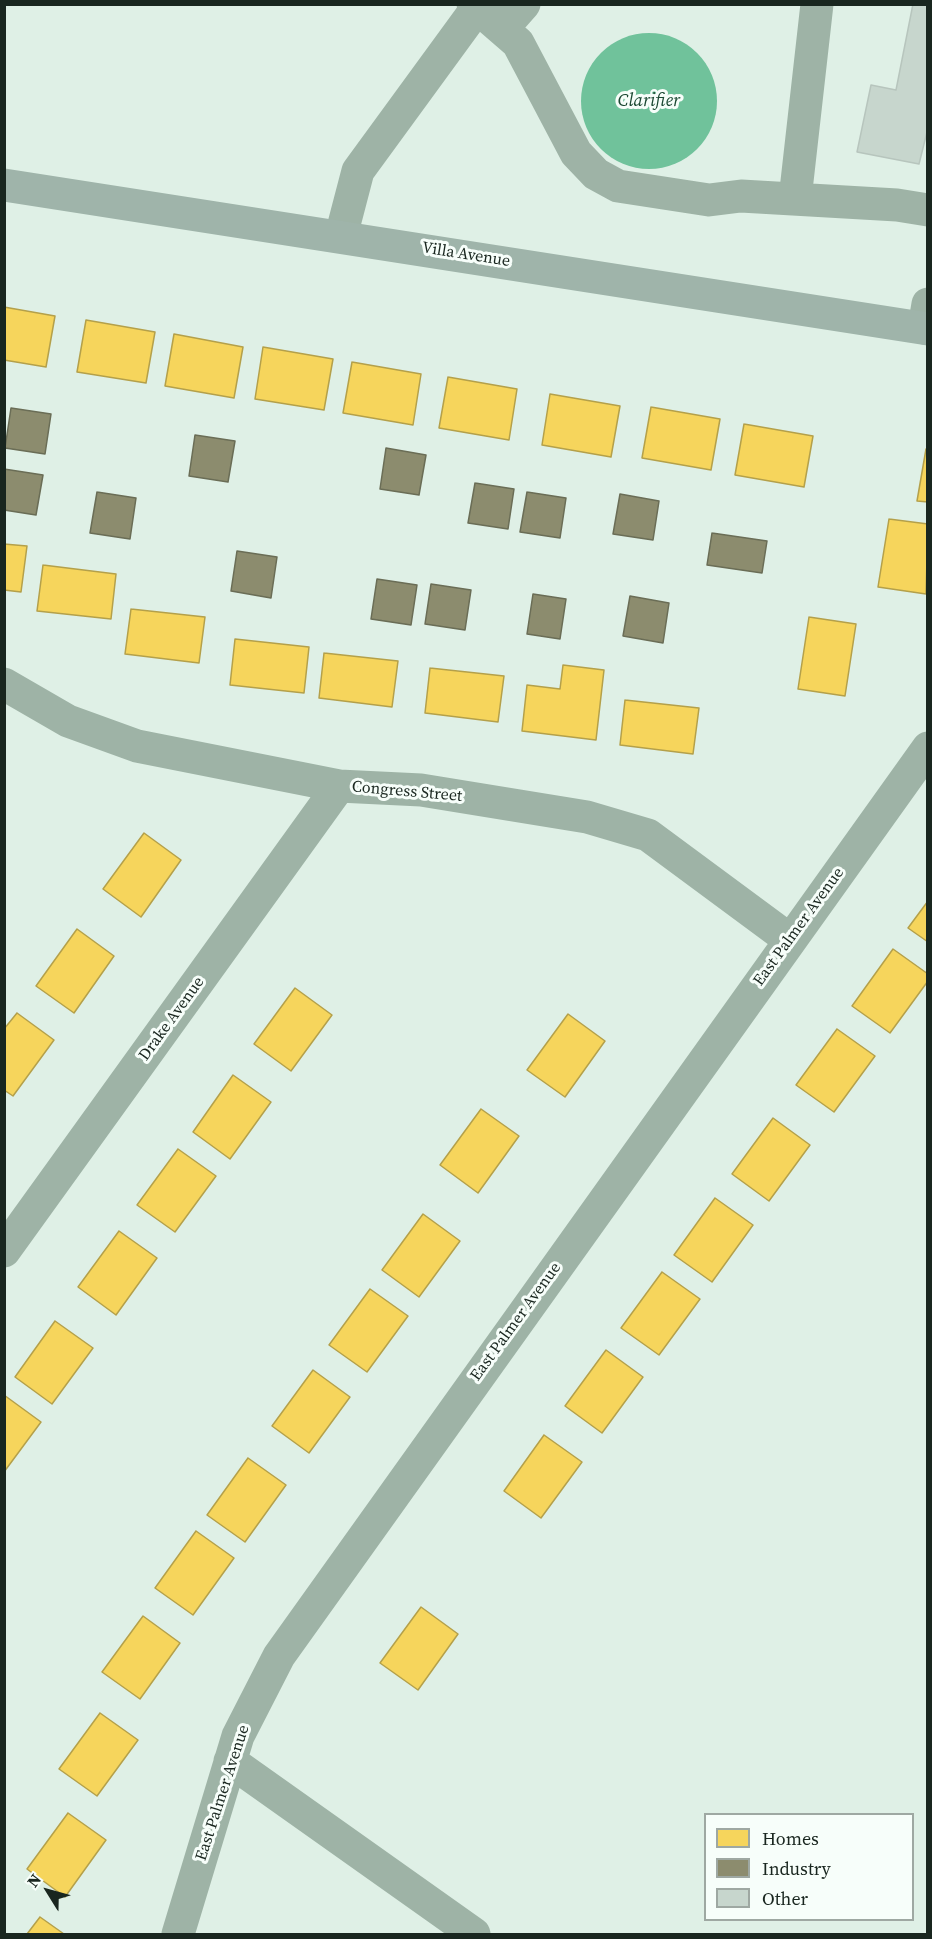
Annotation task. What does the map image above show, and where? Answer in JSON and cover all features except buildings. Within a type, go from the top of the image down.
[{"type":"main road","name":"Villa Avenue","points":[[4,184],[341,236],[926,320]]},
{"type":"street","points":[[502,29],[524,4]]},
{"type":"street","points":[[795,200],[817,4]]},
{"type":"street","points":[[341,236],[358,171],[475,6],[518,43],[576,153],[596,174],[618,186],[709,200],[741,196],[897,205],[927,210]]},
{"type":"street","name":"Congress Street","points":[[4,684],[68,721],[138,746],[339,786],[421,790],[587,817],[648,835],[790,940]]},
{"type":"street","name":"East Palmer Avenue","points":[[178,1935],[238,1736],[279,1656],[927,747]]},
{"type":"street","name":"Drake Avenue","points":[[4,1251],[339,786]]},
{"type":"street","points":[[230,1761],[474,1935]]},
{"type":"water","name":"Clarifier","points":[[649,33],[675,38],[687,44],[697,53],[706,63],[712,75],[717,101],[712,127],[706,139],[697,149],[687,158],[675,164],[649,169],[623,164],[611,158],[601,149],[592,139],[586,127],[581,101],[586,75],[592,63],[601,53],[611,44],[623,38]]}]
